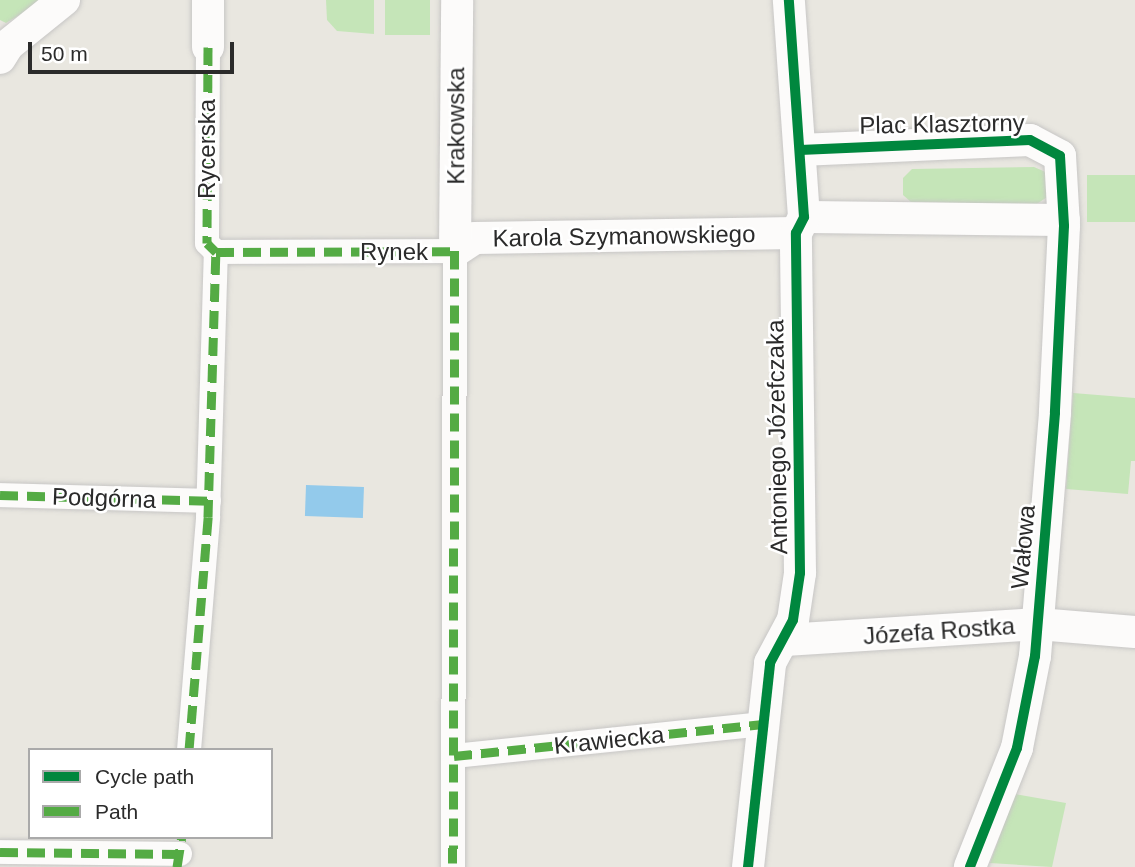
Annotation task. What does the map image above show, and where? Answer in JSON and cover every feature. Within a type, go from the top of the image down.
[{"type":"street","points":[[0,58],[8,45],[64,0]]},
{"type":"street","name":"Rycerska","points":[[208,0],[207,243],[216,252]]},
{"type":"street","name":"Krakowska","points":[[455,251],[457,0]]},
{"type":"street","name":"Antoniego Józefczaka","points":[[748,867],[770,663],[785,640],[793,620],[800,573],[800,150],[789,0]]},
{"type":"street","name":"Plac Klasztorny","points":[[800,150],[1030,139],[1060,156],[1064,220]]},
{"type":"street","points":[[800,225],[1064,220]]},
{"type":"street","name":"Wałowa","points":[[970,867],[1017,748],[1027,708],[1038,624],[1064,220]]},
{"type":"street","name":"Karola Szymanowskiego","points":[[455,251],[475,239],[800,225]]},
{"type":"street","name":"Rynek","points":[[216,252],[455,251],[453,867]]},
{"type":"street","points":[[189,748],[209,500],[216,252]]},
{"type":"street","name":"Podgórna","points":[[0,495],[209,500]]},
{"type":"street","name":"Józefa Rostka","points":[[785,640],[1038,624],[1135,632]]},
{"type":"street","name":"Krawiecka","points":[[454,756],[763,724]]},
{"type":"street","points":[[0,852],[180,853]]},
{"type":"green space","points":[[0,0],[44,0],[6,23],[0,20]]},
{"type":"green space","points":[[326,0],[374,0],[374,34],[337,31],[327,20]]},
{"type":"green space","points":[[385,0],[430,0],[430,35],[385,35]]},
{"type":"green space","points":[[1034,167],[1048,173],[1049,196],[1035,205],[911,202],[903,195],[903,178],[912,169]]},
{"type":"green space","points":[[1087,175],[1135,175],[1135,222],[1087,222]]},
{"type":"green space","points":[[1073,393],[1135,398],[1135,461],[1131,461],[1128,494],[1066,489]]},
{"type":"green space","points":[[1015,794],[1066,803],[1052,867],[990,863]]},
{"type":"water","points":[[306,485],[364,487],[363,518],[305,516]]},
{"type":"marked path","points":[[208,47],[207,243],[216,252]]},
{"type":"marked path","points":[[216,252],[455,251],[453,867]]},
{"type":"marked path","points":[[189,748],[208,517],[216,252]]},
{"type":"marked path","points":[[0,495],[209,501]]},
{"type":"marked path","points":[[454,756],[763,724]]},
{"type":"marked path","points":[[177,867],[182,839]]},
{"type":"marked path","points":[[0,852],[180,854]]},
{"type":"cycle path","points":[[748,867],[770,663],[793,620],[800,573],[796,233],[804,217],[789,0]]},
{"type":"cycle path","points":[[800,150],[1030,140],[1060,156],[1064,226],[1055,413],[1035,656],[1017,748],[970,867]]}]
